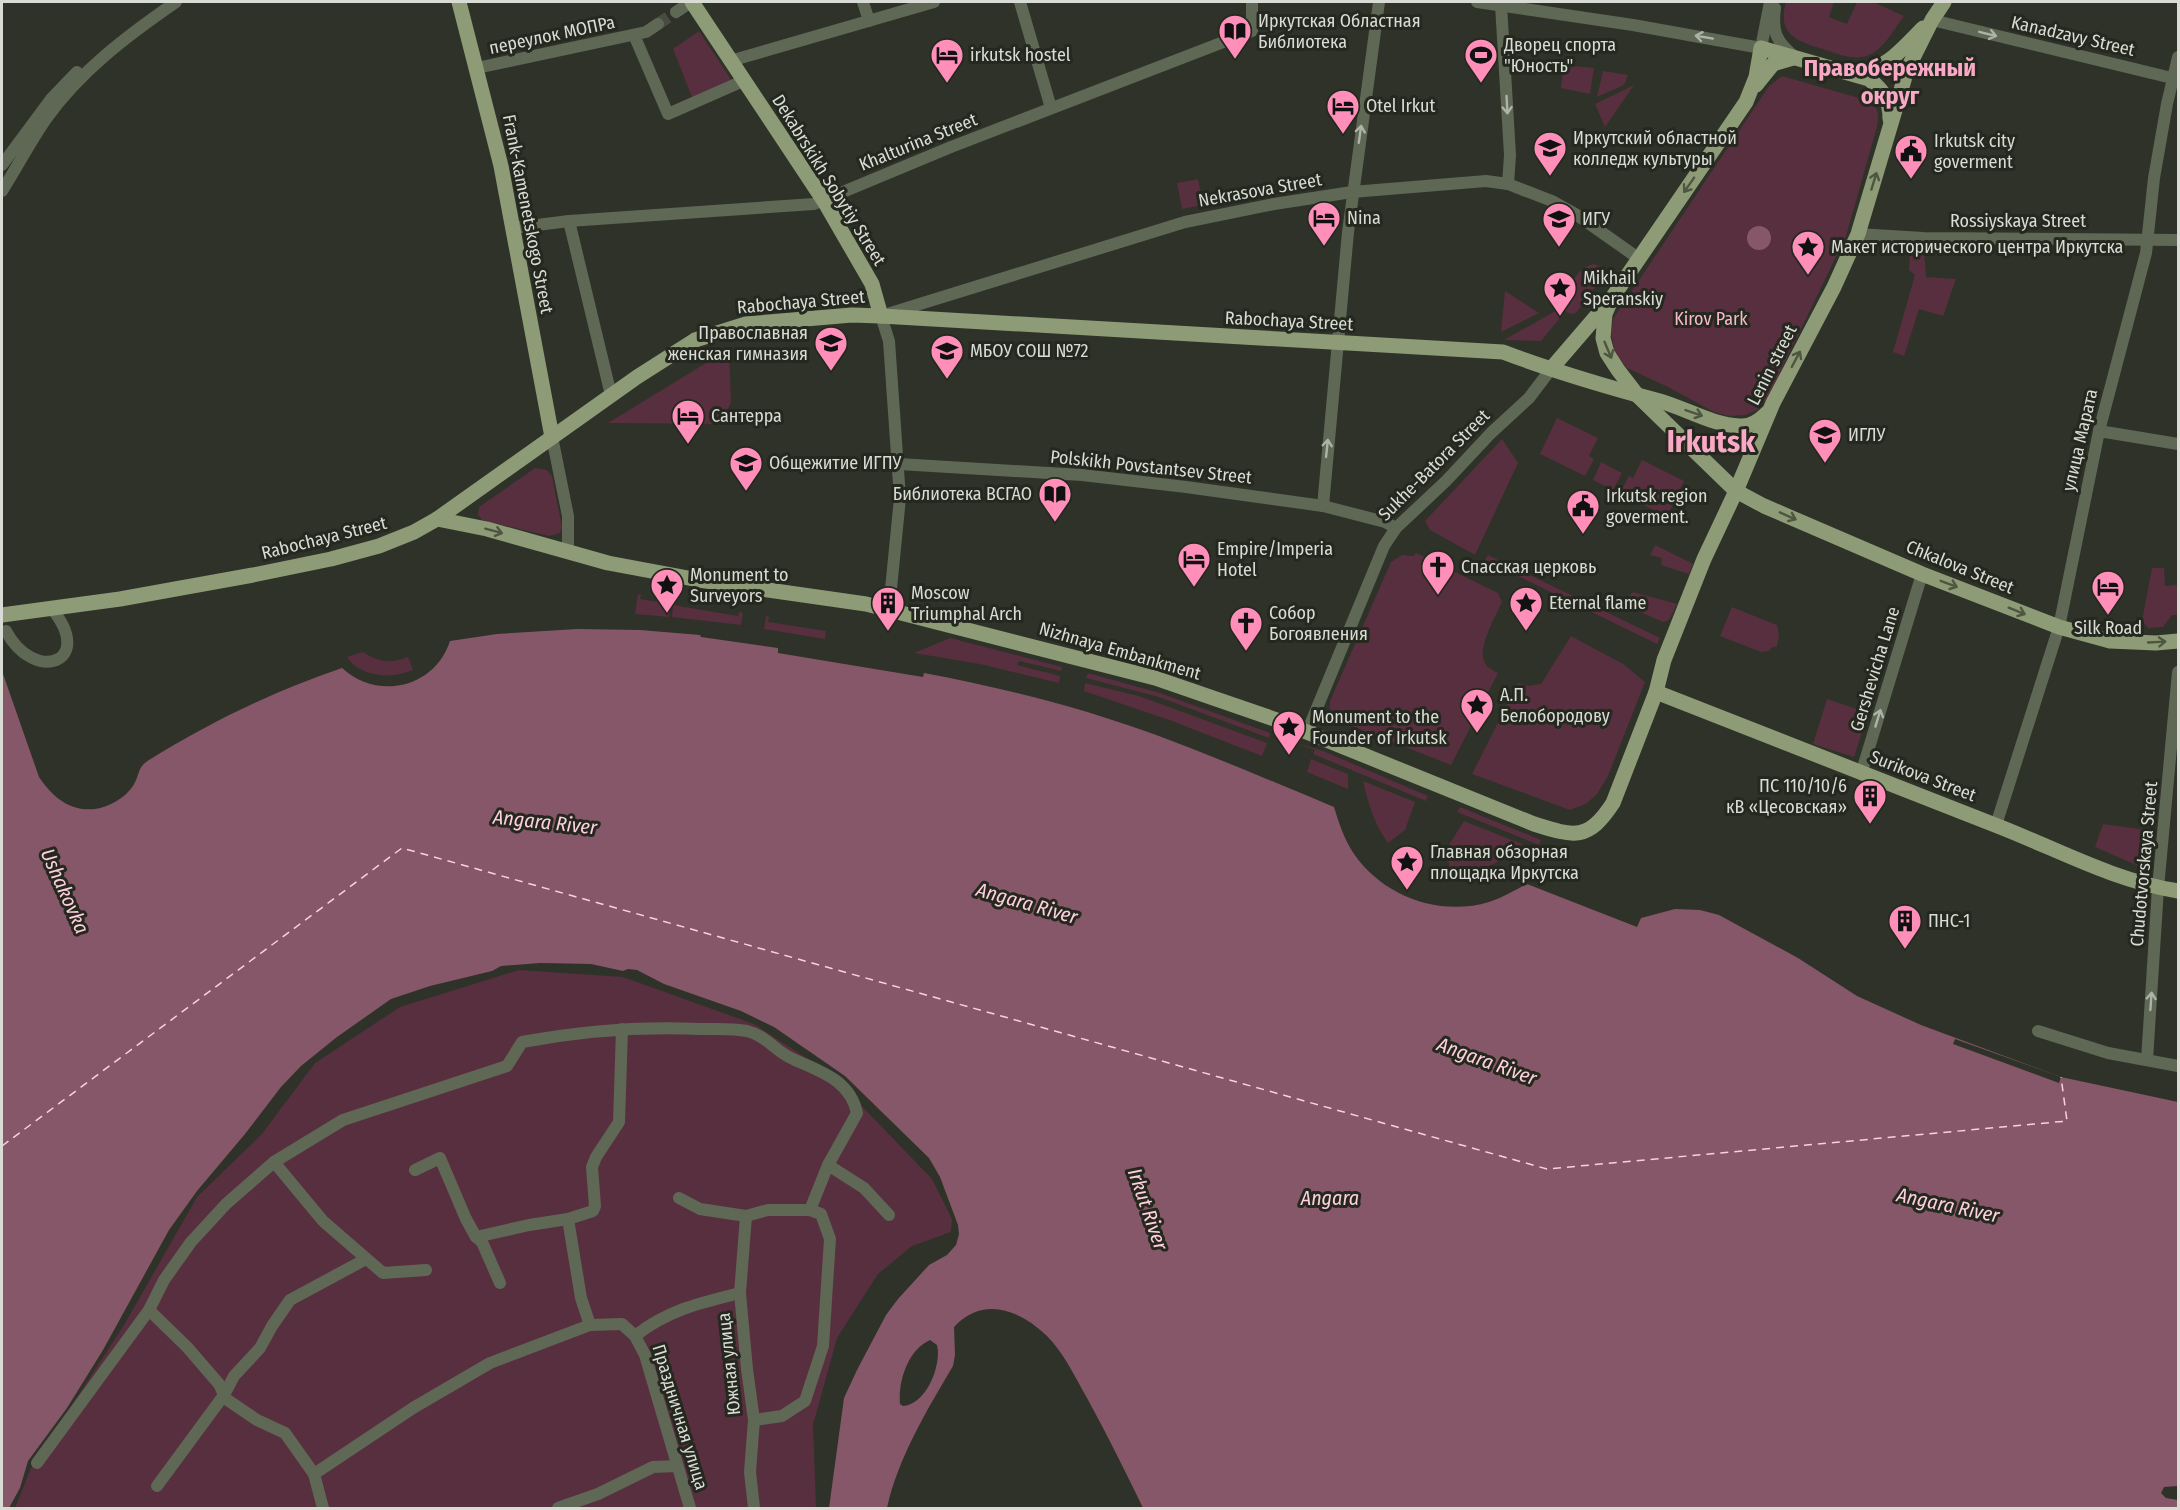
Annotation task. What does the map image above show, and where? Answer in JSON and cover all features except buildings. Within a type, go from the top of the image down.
[{"type":"main road","name":"Frank-Kamenetskogo Street","points":[[459,2],[501,165],[552,437]]},
{"type":"main road","name":"Dekabrskikh Sobytiy Street","points":[[691,2],[824,201],[872,284],[881,315]]},
{"type":"main road","points":[[1853,74],[1870,72],[1887,63],[1932,20],[1944,2]]},
{"type":"main road","name":"Lenin street","points":[[1604,817],[1613,803],[1656,692],[1664,660],[1704,559],[1736,491],[1769,411],[1834,286],[1858,234],[1907,70],[1932,20]]},
{"type":"main road","points":[[1746,102],[1756,76],[1761,48],[1869,79],[1885,95],[1890,109],[1890,128]]},
{"type":"main road","points":[[1551,369],[1612,298],[1763,75],[1773,64],[1787,58],[1796,58]]},
{"type":"main road","name":"Chkalova Street","points":[[1612,298],[1605,314],[1603,338],[1607,353],[1638,396],[1736,491],[1777,512],[1922,574],[2059,627],[2110,641],[2156,643],[2178,641]]},
{"type":"main road","name":"Rabochaya Street","points":[[2,615],[120,599],[331,559],[390,543],[437,519],[611,395],[687,345],[733,327],[796,320],[881,315],[1503,352],[1730,425],[1742,427],[1752,425],[1769,411]]},
{"type":"main road","name":"Nizhnaya Embankment","points":[[437,519],[486,529],[608,563],[699,580],[889,609],[1155,678],[1307,732],[1521,820],[1564,833],[1588,832],[1604,817]]},
{"type":"main road","name":"Surikova Street","points":[[1656,692],[2120,876],[2158,888],[2178,891]]},
{"type":"street","points":[[2,165],[51,99],[76,72],[104,46],[167,2]]},
{"type":"street","points":[[2,188],[47,118],[89,70],[127,36],[176,2]]},
{"type":"street","points":[[675,12],[691,2]]},
{"type":"street","points":[[863,2],[869,21]]},
{"type":"street","points":[[730,61],[934,2]]},
{"type":"street","points":[[1020,2],[1052,108]]},
{"type":"street","name":"Khalturina Street","points":[[513,228],[569,221],[803,206],[824,201],[951,147],[1252,31],[1252,2]]},
{"type":"street","points":[[1323,506],[1352,192],[1378,2]]},
{"type":"street","points":[[1477,2],[1633,25],[1761,48],[1770,2]]},
{"type":"street","points":[[1776,2],[1774,32],[1784,48],[1796,58]]},
{"type":"street","points":[[1501,5],[1510,155],[1508,184]]},
{"type":"street","name":"Kanadzavy Street","points":[[1932,20],[2172,78]]},
{"type":"street","name":"переулок МОПРа","points":[[477,68],[634,35],[646,32],[658,24]]},
{"type":"street","name":"переулок МОПРа","points":[[634,35],[668,114],[743,81]]},
{"type":"street","name":"улица Марата","points":[[1996,825],[2059,627],[2099,431],[2146,253],[2151,200],[2172,78],[2178,57]]},
{"type":"street","name":"Nekrasova Street","points":[[881,315],[1185,222],[1274,204],[1352,192],[1486,181],[1508,184],[1552,201],[1577,215],[1638,258]]},
{"type":"street","points":[[569,221],[611,395]]},
{"type":"street","name":"Rossiyskaya Street","points":[[1858,234],[1923,238],[2178,240]]},
{"type":"street","name":"Dekabrskikh Sobytiy Street","points":[[881,315],[889,341],[900,498],[889,609]]},
{"type":"street","name":"Sukhe-Batora Street","points":[[1307,732],[1384,546],[1396,528],[1529,398],[1551,369]]},
{"type":"street","points":[[2099,431],[2178,444]]},
{"type":"street","points":[[552,437],[568,516],[568,552]]},
{"type":"street","name":"Polskikh Povstantsev Street","points":[[899,464],[1082,475],[1186,487],[1323,506],[1385,522],[1396,528]]},
{"type":"street","name":"Gershevicha Lane","points":[[1861,774],[1922,574]]},
{"type":"street","points":[[6,631],[15,643],[32,658],[43,663],[54,662],[63,655],[67,641],[63,626],[52,609]]},
{"type":"street","name":"Chudotvorskaya Street","points":[[2147,1060],[2158,888],[2178,672]]},
{"type":"street","points":[[476,1237],[568,1219],[593,1211],[595,1206],[592,1167],[619,1122],[622,1029]]},
{"type":"street","points":[[37,1463],[149,1310],[164,1281],[192,1242],[226,1204],[274,1162],[343,1120],[507,1066],[522,1042],[572,1033],[622,1029],[746,1031],[767,1039],[791,1059],[814,1067],[850,1092],[856,1113],[828,1165],[810,1210]]},
{"type":"street","points":[[2037,1030],[2108,1053],[2178,1066]]},
{"type":"street","points":[[415,1170],[440,1158],[465,1219],[476,1237],[482,1242],[500,1283]]},
{"type":"street","points":[[274,1162],[323,1221],[383,1273],[426,1270]]},
{"type":"street","points":[[828,1165],[864,1188],[889,1215]]},
{"type":"street","points":[[679,1198],[700,1209],[746,1216],[768,1210],[810,1210],[821,1214],[830,1239],[823,1346],[805,1401],[782,1416],[754,1420]]},
{"type":"street","name":"Южная улица","points":[[746,1216],[740,1293],[754,1420],[750,1472],[754,1509]]},
{"type":"street","points":[[568,1219],[581,1298],[590,1325]]},
{"type":"street","points":[[157,1486],[224,1395],[234,1376],[260,1348],[272,1326],[291,1300],[366,1259]]},
{"type":"street","points":[[314,1474],[413,1408],[490,1363],[590,1325],[622,1324],[635,1336],[665,1315],[699,1303],[740,1293]]},
{"type":"street","points":[[149,1310],[187,1347],[219,1384],[226,1399],[257,1420],[285,1433],[314,1474],[323,1509]]},
{"type":"street","name":"Праздничная улица","points":[[635,1336],[645,1355],[690,1509]]},
{"type":"street","points":[[558,1509],[598,1494],[653,1467],[676,1466]]},
{"type":"green space","points":[[1786,2],[1834,2],[1829,17],[1847,24],[1857,2],[1873,2],[1904,16],[1886,41],[1875,51],[1862,57],[1853,57],[1807,44],[1792,36],[1784,23]]},
{"type":"green space","points":[[699,31],[732,81],[692,97],[673,49]]},
{"type":"green space","points":[[1563,65],[1594,68],[1590,94],[1561,88]]},
{"type":"green space","points":[[1603,71],[1628,75],[1624,85],[1597,97]]},
{"type":"green space","name":"Kirov Park","points":[[1782,76],[1866,100],[1877,111],[1877,127],[1846,236],[1767,399],[1757,410],[1745,415],[1729,416],[1714,412],[1627,368],[1615,353],[1611,333],[1613,319],[1769,86]]},
{"type":"green space","points":[[1634,85],[1605,127],[1595,104]]},
{"type":"green space","points":[[1198,179],[1203,205],[1182,209],[1177,183]]},
{"type":"green space","points":[[1910,249],[1924,250],[1926,277],[1956,279],[1943,316],[1919,309],[1904,356],[1893,352],[1915,275],[1909,270]]},
{"type":"green space","points":[[1594,264],[1603,268],[1593,283],[1596,286],[1576,313],[1570,314],[1564,310],[1572,282],[1581,270]]},
{"type":"green space","points":[[1505,291],[1539,313],[1501,332]]},
{"type":"green space","points":[[1557,310],[1564,313],[1541,341],[1504,340]]},
{"type":"green space","points":[[729,349],[731,403],[719,424],[608,423]]},
{"type":"green space","points":[[1557,418],[1598,438],[1589,456],[1594,459],[1585,476],[1540,454]]},
{"type":"green space","points":[[1502,439],[1518,463],[1475,555],[1430,530],[1425,521]]},
{"type":"green space","points":[[1642,460],[1684,481],[1667,517],[1620,493],[1629,476],[1633,478]]},
{"type":"green space","points":[[1601,462],[1622,473],[1613,490],[1593,480]]},
{"type":"green space","points":[[535,468],[547,470],[552,476],[562,527],[560,533],[549,536],[482,520],[478,515],[479,507]]},
{"type":"green space","points":[[1655,545],[1693,564],[1689,574],[1661,565],[1662,558],[1650,555]]},
{"type":"green space","points":[[1416,553],[1498,593],[1502,602],[1488,631],[1483,648],[1486,665],[1498,673],[1451,765],[1329,717],[1330,701],[1391,562],[1402,555],[1414,556]]},
{"type":"green space","points":[[1488,555],[1660,638],[1657,644],[1485,560]]},
{"type":"green space","points":[[2152,568],[2164,568],[2165,586],[2178,585],[2178,615],[2172,615],[2163,627],[2148,628],[2142,621]]},
{"type":"green space","points":[[1633,592],[1677,604],[1669,620],[1663,622],[1625,605]]},
{"type":"green space","points":[[638,594],[641,595],[640,599],[671,604],[669,617],[635,614]]},
{"type":"green space","points":[[673,605],[738,616],[739,612],[743,613],[741,625],[672,617]]},
{"type":"green space","points":[[1732,607],[1777,625],[1779,635],[1777,646],[1769,651],[1761,652],[1720,636]]},
{"type":"green space","points":[[766,616],[769,617],[768,622],[826,631],[825,639],[764,629]]},
{"type":"green space","points":[[1571,636],[1623,664],[1645,682],[1608,776],[1597,794],[1586,804],[1570,810],[1472,774],[1518,683],[1528,686],[1541,684]]},
{"type":"green space","points":[[950,638],[1062,667],[1061,671],[1019,661],[1017,665],[1060,676],[1059,683],[980,664],[914,653]]},
{"type":"green space","points":[[363,652],[385,661],[396,661],[408,657],[413,670],[396,675],[368,673],[353,664],[347,657]]},
{"type":"green space","points":[[1088,673],[1160,693],[1270,733],[1269,738],[1159,697],[1086,678]]},
{"type":"green space","points":[[1085,683],[1139,696],[1267,743],[1262,756],[1172,721],[1084,691]]},
{"type":"green space","points":[[1827,699],[1868,713],[1854,757],[1813,744]]},
{"type":"green space","points":[[1294,742],[1323,751],[1428,796],[1426,801],[1313,754],[1315,750]]},
{"type":"green space","points":[[1311,759],[1348,774],[1348,789],[1307,772]]},
{"type":"green space","points":[[1363,781],[1415,802],[1405,830],[1388,843],[1372,813]]},
{"type":"green space","points":[[1460,807],[1541,840],[1539,845],[1457,812]]},
{"type":"green space","points":[[1464,821],[1522,844],[1506,857],[1489,866],[1470,872],[1450,873],[1447,848]]},
{"type":"green space","points":[[2103,824],[2147,830],[2143,868],[2095,847]]},
{"type":"green space","points":[[519,970],[623,977],[754,1024],[831,1074],[932,1179],[952,1219],[951,1232],[912,1246],[878,1274],[837,1338],[813,1425],[816,1508],[15,1508],[31,1468],[124,1325],[197,1197],[261,1135],[315,1063],[400,1007]]},
{"type":"water","points":[[1759,226],[1768,229],[1771,238],[1768,247],[1759,250],[1750,247],[1747,238],[1750,229]]},
{"type":"water","name":"Angara","points":[[577,629],[640,630],[700,635],[701,637],[778,648],[778,653],[923,677],[924,673],[984,685],[1072,708],[1159,736],[1334,807],[1347,843],[1366,869],[1396,892],[1414,899],[1451,907],[1470,906],[1489,902],[1527,884],[1637,927],[1641,918],[1675,909],[1700,910],[1719,915],[1798,958],[1857,996],[1921,1025],[2061,1077],[2178,1102],[2178,1486],[2164,1487],[2161,1493],[2166,1498],[2178,1500],[2178,1508],[1143,1508],[1116,1453],[1059,1350],[1047,1336],[1025,1319],[1013,1313],[989,1309],[965,1317],[954,1327],[953,1366],[906,1453],[887,1508],[829,1508],[844,1398],[857,1370],[886,1315],[898,1299],[929,1265],[947,1255],[956,1245],[959,1234],[958,1225],[940,1177],[929,1158],[845,1076],[774,1027],[741,1011],[664,984],[637,970],[623,971],[591,964],[540,963],[501,966],[492,971],[430,986],[391,999],[301,1066],[281,1087],[197,1191],[169,1230],[103,1350],[67,1408],[28,1461],[20,1488],[9,1508],[2,1508],[2,671],[39,777],[56,796],[69,805],[95,809],[111,804],[126,794],[133,786],[142,765],[149,760],[219,720],[267,697],[342,668],[356,678],[372,684],[388,686],[404,684],[432,670],[450,641],[497,634]],"holes":[[[930,1340],[937,1345],[935,1373],[925,1392],[919,1399],[903,1406],[900,1404],[901,1386],[910,1359],[922,1345]]]},
{"type":"pier","points":[[1955,1039],[2061,1077],[2059,1083],[1953,1044]]},
{"type":"ferry route","points":[[2,1146],[402,848],[1547,1169],[2067,1121],[2061,1077]]},
{"type":"tunnel","points":[[658,24],[676,12]]},
{"type":"place","name":"Иркутская Областная Библиотека","points":[[1235,60]]},
{"type":"place","name":"irkutsk hostel","points":[[947,84]]},
{"type":"place","name":"Дворец спорта \"Юность\"","points":[[1481,84]]},
{"type":"place","name":"Otel Irkut","points":[[1343,135]]},
{"type":"place","name":"Иркутский областной колледж культуры","points":[[1550,177]]},
{"type":"place","name":"Irkutsk city goverment","points":[[1911,180]]},
{"type":"place","name":"Nina","points":[[1324,247]]},
{"type":"place","name":"ИГУ","points":[[1559,248]]},
{"type":"place","name":"Макет исторического центра Иркутска","points":[[1808,276]]},
{"type":"place","name":"Mikhail Speranskiy","points":[[1560,317]]},
{"type":"place","name":"Православная женская гимназия","points":[[831,372]]},
{"type":"place","name":"МБОУ СОШ №72","points":[[947,380]]},
{"type":"place","name":"Сантерра","points":[[688,445]]},
{"type":"place","name":"ИГЛУ","points":[[1825,464]]},
{"type":"place","name":"Общежитие ИГПУ","points":[[746,492]]},
{"type":"place","name":"Библиотека ВСГАО","points":[[1055,523]]},
{"type":"place","name":"Irkutsk region goverment.","points":[[1583,535]]},
{"type":"place","name":"Empire/Imperia Hotel","points":[[1194,588]]},
{"type":"place","name":"Спасская церковь","points":[[1438,596]]},
{"type":"place","name":"Monument to Surveyors","points":[[667,614]]},
{"type":"place","name":"Silk Road","points":[[2108,616]]},
{"type":"place","name":"Moscow Triumphal Arch","points":[[888,632]]},
{"type":"place","name":"Eternal flame","points":[[1526,632]]},
{"type":"place","name":"Собор Богоявления","points":[[1246,652]]},
{"type":"place","name":"А.П. Белобородову","points":[[1477,734]]},
{"type":"place","name":"Monument to the Founder of Irkutsk","points":[[1289,756]]},
{"type":"place","name":"ПС 110/10/6 кВ «Цесовская»","points":[[1870,825]]},
{"type":"place","name":"Главная обзорная площадка Иркутска","points":[[1407,891]]},
{"type":"place","name":"ПНС-1","points":[[1905,950]]},
{"type":"district","name":"Правобережный округ","points":[[1890,82]]},
{"type":"district","name":"Irkutsk","points":[[1711,442]]},
{"type":"water label","name":"Angara River","points":[[545,822]]},
{"type":"water label","name":"Ushakovka","points":[[65,891]]},
{"type":"water label","name":"Angara River","points":[[1027,903]]},
{"type":"water label","name":"Angara River","points":[[1487,1061]]},
{"type":"water label","name":"Angara River","points":[[1948,1205]]},
{"type":"water label","name":"Irkut River","points":[[1148,1209]]}]
